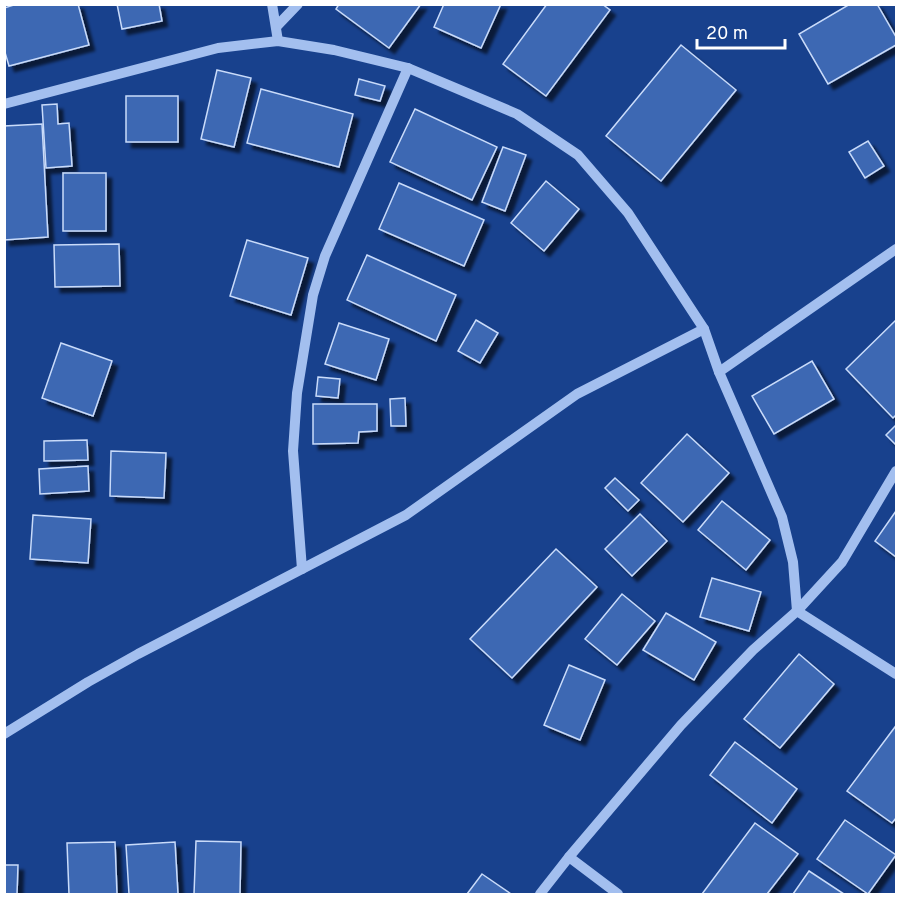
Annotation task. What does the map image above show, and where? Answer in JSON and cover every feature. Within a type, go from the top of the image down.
[{"type":"street","points":[[272,4],[278,41]]},
{"type":"street","points":[[276,27],[298,4]]},
{"type":"street","points":[[4,104],[218,48],[278,41],[334,50],[408,68],[517,114],[578,155],[628,213],[704,329],[718,372],[782,517],[793,562],[797,611]]},
{"type":"street","points":[[303,569],[293,451],[297,393],[313,295],[325,256],[408,68]]},
{"type":"street","points":[[718,372],[897,249]]},
{"type":"street","points":[[4,734],[88,682],[406,514],[576,394],[704,329]]},
{"type":"street","points":[[540,894],[681,725],[753,650],[797,611],[842,562],[897,471]]},
{"type":"street","points":[[797,611],[897,674]]},
{"type":"street","points":[[569,857],[618,894]]},
{"type":"building","points":[[17,4],[78,4],[89,45],[9,66],[4,49],[4,8]]},
{"type":"building","points":[[117,4],[159,4],[162,21],[122,29]]},
{"type":"building","points":[[339,4],[421,4],[389,48],[336,9]]},
{"type":"building","points":[[444,4],[501,4],[481,48],[434,27]]},
{"type":"building","points":[[547,4],[602,4],[610,10],[546,96],[503,64]]},
{"type":"building","points":[[850,4],[877,4],[896,37],[896,45],[828,84],[799,34]]},
{"type":"building","points":[[681,45],[736,90],[661,181],[606,136]]},
{"type":"building","points":[[217,70],[251,78],[234,147],[201,139]]},
{"type":"building","points":[[359,79],[385,86],[380,101],[355,95]]},
{"type":"building","points":[[261,89],[353,114],[339,167],[247,143]]},
{"type":"building","points":[[126,96],[178,96],[178,142],[126,142]]},
{"type":"building","points":[[57,104],[58,124],[69,123],[72,166],[46,168],[42,105]]},
{"type":"building","points":[[415,109],[497,147],[472,200],[390,162]]},
{"type":"building","points":[[42,124],[48,237],[4,240],[4,126]]},
{"type":"building","points":[[868,141],[884,166],[865,178],[849,152]]},
{"type":"building","points":[[503,147],[526,155],[505,211],[482,202]]},
{"type":"building","points":[[63,173],[106,173],[106,231],[63,231]]},
{"type":"building","points":[[546,181],[579,209],[544,251],[511,223]]},
{"type":"building","points":[[399,183],[484,220],[464,266],[379,229]]},
{"type":"building","points":[[247,240],[308,258],[291,315],[230,296]]},
{"type":"building","points":[[119,244],[120,286],[55,287],[54,245]]},
{"type":"building","points":[[367,255],[456,295],[436,341],[347,300]]},
{"type":"building","points":[[476,320],[498,333],[480,363],[458,351]]},
{"type":"building","points":[[896,320],[896,415],[893,418],[846,369]]},
{"type":"building","points":[[339,323],[389,339],[376,380],[325,364]]},
{"type":"building","points":[[61,343],[112,361],[93,416],[42,398]]},
{"type":"building","points":[[812,361],[834,399],[774,434],[752,396]]},
{"type":"building","points":[[318,377],[340,379],[338,398],[316,396]]},
{"type":"building","points":[[405,398],[406,426],[391,426],[390,399]]},
{"type":"building","points":[[313,404],[377,404],[377,431],[359,432],[358,443],[313,444]]},
{"type":"building","points":[[896,425],[896,445],[886,435]]},
{"type":"building","points":[[687,434],[729,473],[683,522],[641,483]]},
{"type":"building","points":[[87,440],[88,460],[44,461],[44,441]]},
{"type":"building","points":[[111,451],[166,453],[164,498],[110,496]]},
{"type":"building","points":[[88,466],[89,491],[40,494],[39,469]]},
{"type":"building","points":[[615,478],[639,500],[628,511],[605,488]]},
{"type":"building","points":[[722,501],[770,540],[746,570],[698,530]]},
{"type":"building","points":[[896,511],[896,557],[875,541]]},
{"type":"building","points":[[640,514],[667,541],[632,576],[605,549]]},
{"type":"building","points":[[33,515],[91,519],[88,563],[30,559]]},
{"type":"building","points":[[556,549],[597,587],[512,678],[470,639]]},
{"type":"building","points":[[712,578],[761,592],[749,631],[700,617]]},
{"type":"building","points":[[622,594],[655,621],[617,665],[585,639]]},
{"type":"building","points":[[666,613],[716,642],[694,680],[643,650]]},
{"type":"building","points":[[799,654],[834,684],[780,748],[744,719]]},
{"type":"building","points":[[569,665],[605,680],[580,740],[544,725]]},
{"type":"building","points":[[895,727],[896,818],[892,823],[847,791]]},
{"type":"building","points":[[735,742],[797,789],[772,823],[710,775]]},
{"type":"building","points":[[845,820],[896,855],[868,894],[817,859]]},
{"type":"building","points":[[755,823],[798,854],[767,894],[702,894]]},
{"type":"building","points":[[196,841],[241,842],[240,894],[194,894]]},
{"type":"building","points":[[115,842],[117,894],[69,894],[67,843]]},
{"type":"building","points":[[175,842],[178,894],[129,894],[126,845]]},
{"type":"building","points":[[4,865],[18,865],[17,894],[4,894]]},
{"type":"building","points":[[809,871],[844,894],[793,894]]},
{"type":"building","points":[[482,874],[511,894],[467,894]]}]
